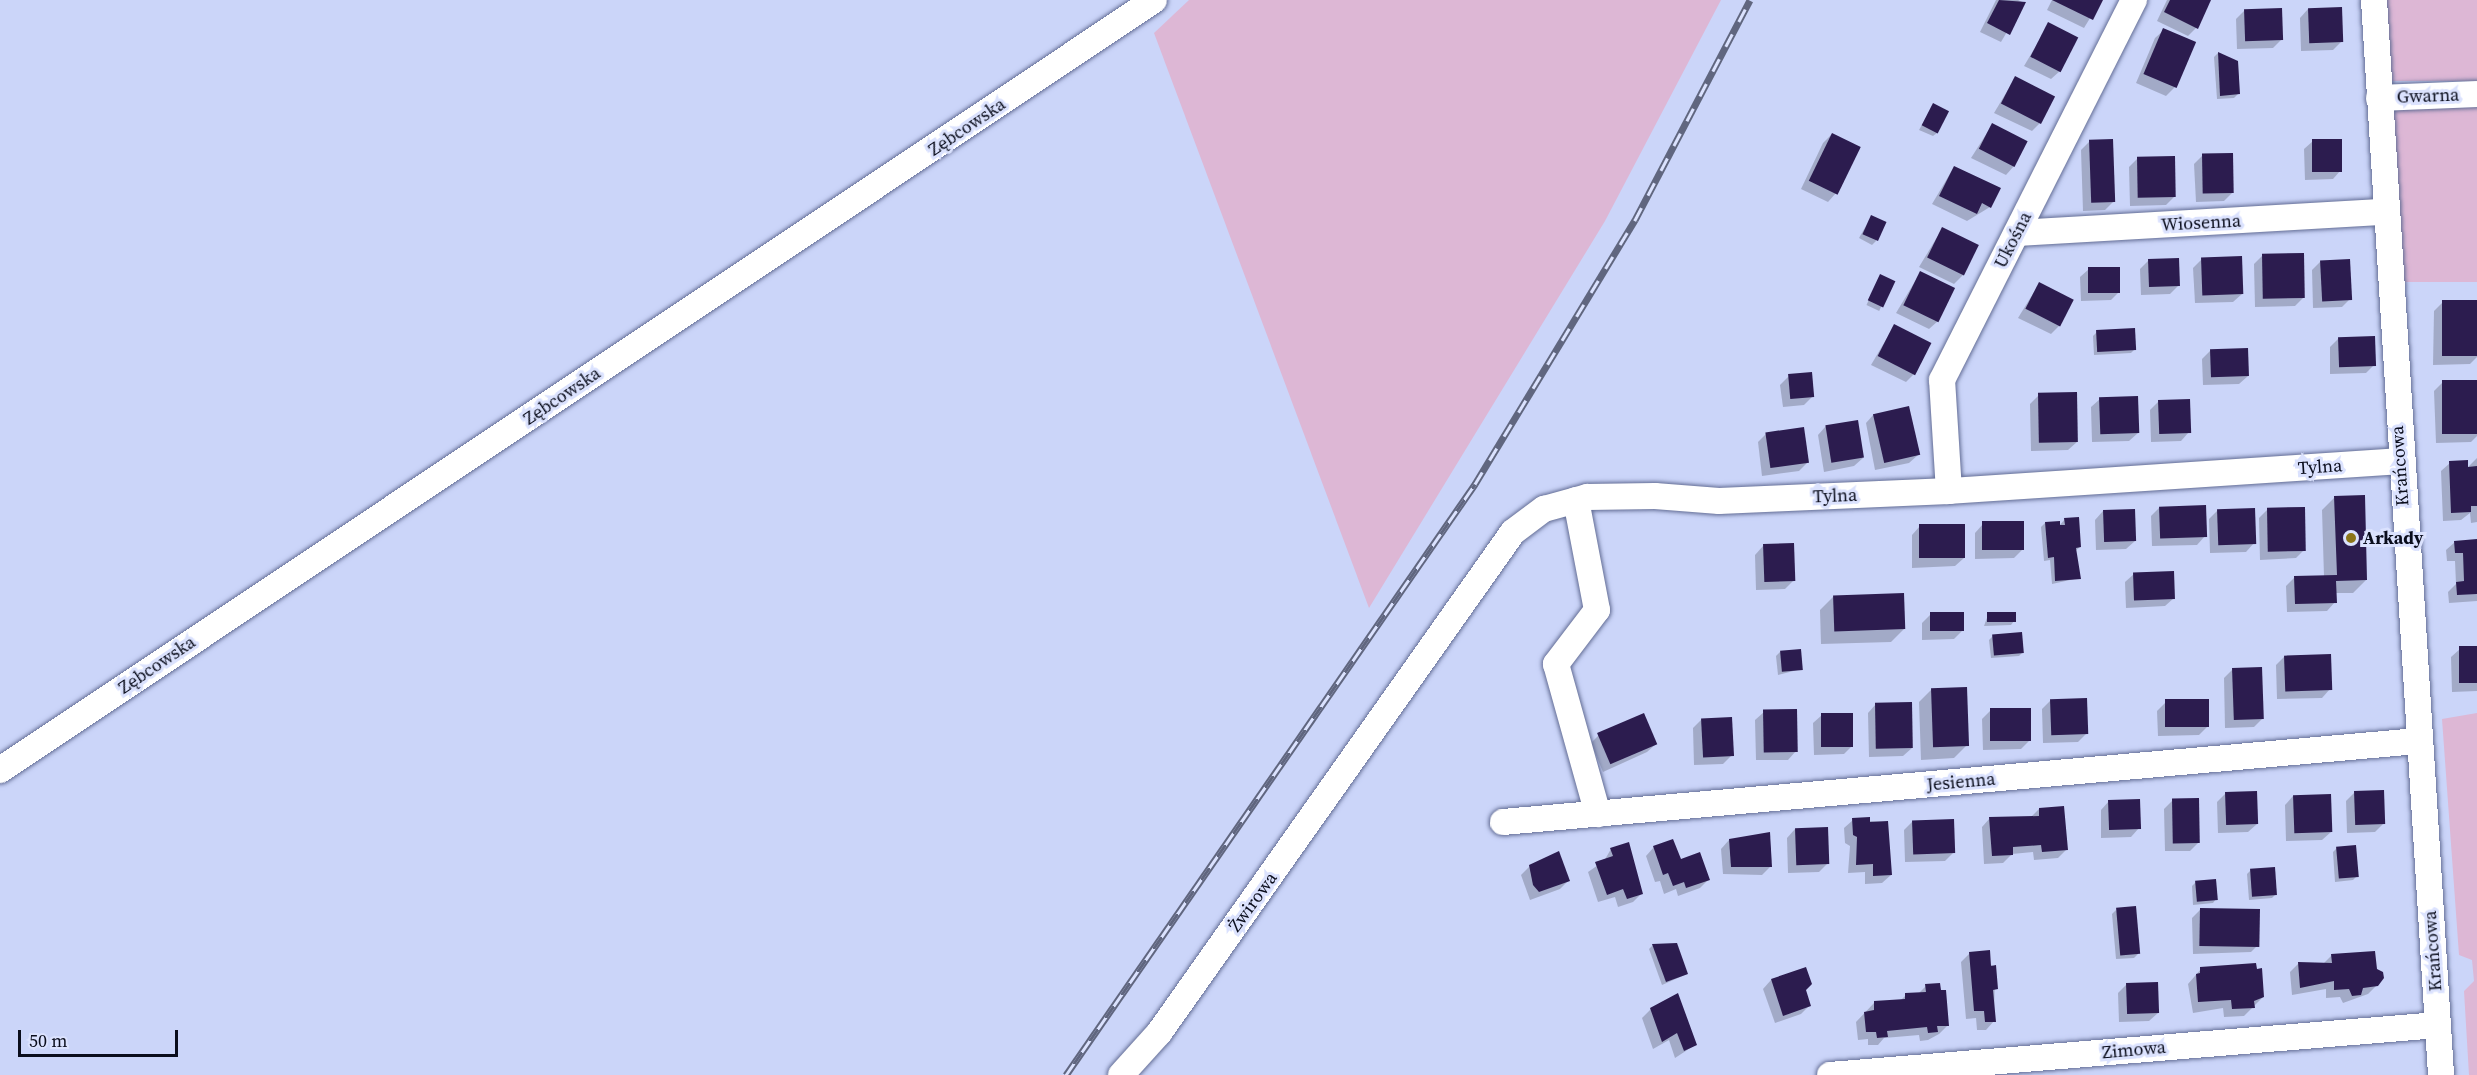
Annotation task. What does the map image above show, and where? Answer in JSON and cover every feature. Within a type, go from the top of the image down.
[{"type":"street","name":"Zębcowska","points":[[0,770],[1124,23],[1154,0]]},
{"type":"street","name":"Ukośna","points":[[1949,491],[1942,380],[2134,0]]},
{"type":"street","name":"Krańcowa","points":[[2374,0],[2384,212],[2441,1075]]},
{"type":"street","name":"Gwarna","points":[[2379,98],[2477,94]]},
{"type":"street","name":"Wiosenna","points":[[2017,233],[2384,212]]},
{"type":"street","name":"Tylna","points":[[1377,722],[1513,532],[1544,509],[1576,500],[1655,496],[1719,501],[1949,491],[2400,461]]},
{"type":"street","points":[[1576,500],[1597,610],[1556,664],[1598,814]]},
{"type":"street","name":"Żwirowa","points":[[1121,1075],[1159,1033],[1377,722]]},
{"type":"street","name":"Jesienna","points":[[1503,822],[2418,741]]},
{"type":"street","name":"Zimowa","points":[[1830,1075],[2438,1025]]},
{"type":"shaded area","points":[[1189,0],[1721,0],[1605,221],[1369,608],[1154,33]]},
{"type":"shaded area","points":[[2387,0],[2477,0],[2477,81],[2387,81]]},
{"type":"shaded area","points":[[2392,98],[2477,98],[2477,282],[2392,282]]},
{"type":"shaded area","points":[[2477,713],[2477,1075],[2469,1075],[2464,991],[2474,981],[2472,960],[2459,955],[2442,719]]},
{"type":"building","points":[[1999,0],[2026,2],[2010,35],[1987,23]]},
{"type":"building","points":[[2052,0],[2103,0],[2093,20]]},
{"type":"building","points":[[2170,0],[2211,0],[2198,29],[2164,12]]},
{"type":"building","points":[[2342,7],[2343,42],[2309,43],[2308,8]]},
{"type":"building","points":[[2282,8],[2283,40],[2245,41],[2244,9]]},
{"type":"building","points":[[2048,22],[2078,37],[2061,72],[2030,57]]},
{"type":"building","points":[[2163,28],[2196,42],[2177,88],[2143,74]]},
{"type":"building","points":[[2218,52],[2238,61],[2240,94],[2220,96]]},
{"type":"building","points":[[2015,76],[2055,96],[2041,124],[2001,104]]},
{"type":"building","points":[[1933,103],[1949,111],[1938,133],[1922,125]]},
{"type":"building","points":[[1992,123],[2028,141],[2014,167],[1979,149]]},
{"type":"building","points":[[1832,133],[1861,147],[1838,195],[1809,181]]},
{"type":"building","points":[[2113,139],[2115,202],[2091,203],[2089,140]]},
{"type":"building","points":[[2312,139],[2342,139],[2342,172],[2312,172]]},
{"type":"building","points":[[2233,153],[2234,193],[2203,194],[2202,154]]},
{"type":"building","points":[[2175,156],[2176,197],[2138,198],[2137,157]]},
{"type":"building","points":[[1954,166],[2001,188],[1991,208],[1982,203],[1977,214],[1939,196]]},
{"type":"building","points":[[1871,215],[1887,222],[1878,241],[1862,234]]},
{"type":"building","points":[[1942,227],[1979,245],[1964,276],[1927,258]]},
{"type":"building","points":[[2304,253],[2305,298],[2263,299],[2262,254]]},
{"type":"building","points":[[2242,256],[2243,294],[2202,295],[2201,257]]},
{"type":"building","points":[[2179,258],[2180,286],[2149,287],[2148,259]]},
{"type":"building","points":[[2350,259],[2352,300],[2322,302],[2320,261]]},
{"type":"building","points":[[2088,267],[2120,267],[2120,293],[2088,293]]},
{"type":"building","points":[[1920,271],[1955,288],[1938,322],[1903,305]]},
{"type":"building","points":[[1880,274],[1895,281],[1883,307],[1868,300]]},
{"type":"building","points":[[2039,282],[2074,300],[2060,326],[2025,309]]},
{"type":"building","points":[[2442,300],[2477,300],[2477,356],[2442,356]]},
{"type":"building","points":[[1894,324],[1931,343],[1915,375],[1878,356]]},
{"type":"building","points":[[2135,328],[2136,350],[2097,352],[2096,330]]},
{"type":"building","points":[[2375,336],[2376,366],[2339,367],[2338,337]]},
{"type":"building","points":[[2248,348],[2249,376],[2211,377],[2210,349]]},
{"type":"building","points":[[1812,372],[1814,397],[1790,399],[1788,374]]},
{"type":"building","points":[[2442,380],[2477,380],[2477,434],[2442,434]]},
{"type":"building","points":[[2077,392],[2078,442],[2039,443],[2038,393]]},
{"type":"building","points":[[2138,396],[2139,433],[2100,434],[2099,397]]},
{"type":"building","points":[[2190,399],[2191,433],[2159,434],[2158,400]]},
{"type":"building","points":[[1909,406],[1920,455],[1884,463],[1873,414]]},
{"type":"building","points":[[1858,420],[1864,458],[1831,463],[1825,425]]},
{"type":"building","points":[[1804,427],[1809,463],[1770,468],[1765,432]]},
{"type":"building","points":[[2468,460],[2468,467],[2477,466],[2477,506],[2471,506],[2471,512],[2451,513],[2449,461]]},
{"type":"building","name":"Arkady","points":[[2365,495],[2367,580],[2336,581],[2337,603],[2295,604],[2294,576],[2337,575],[2334,496]]},
{"type":"building","points":[[2206,505],[2207,537],[2160,539],[2159,507]]},
{"type":"building","points":[[2305,507],[2306,551],[2268,552],[2267,508]]},
{"type":"building","points":[[2255,508],[2256,544],[2218,545],[2217,509]]},
{"type":"building","points":[[2135,509],[2136,541],[2104,542],[2103,510]]},
{"type":"building","points":[[2079,517],[2081,547],[2076,548],[2081,579],[2055,581],[2054,557],[2048,558],[2045,522],[2060,521],[2060,525],[2065,525],[2064,518]]},
{"type":"building","points":[[1982,521],[2024,521],[2024,550],[1982,550]]},
{"type":"building","points":[[1919,524],[1965,524],[1965,558],[1919,558]]},
{"type":"building","points":[[2477,539],[2477,594],[2457,595],[2456,582],[2464,581],[2463,553],[2455,553],[2454,541]]},
{"type":"building","points":[[1794,543],[1795,581],[1764,582],[1763,544]]},
{"type":"building","points":[[2174,571],[2175,599],[2134,600],[2133,572]]},
{"type":"building","points":[[1904,593],[1905,629],[1834,631],[1833,595]]},
{"type":"building","points":[[1930,612],[1964,612],[1964,631],[1930,631]]},
{"type":"building","points":[[1987,612],[2016,612],[2016,622],[1987,622]]},
{"type":"building","points":[[2022,632],[2024,653],[1994,656],[1992,635]]},
{"type":"building","points":[[2459,646],[2477,646],[2477,683],[2459,683]]},
{"type":"building","points":[[1801,649],[1803,670],[1782,672],[1780,651]]},
{"type":"building","points":[[2331,654],[2332,690],[2285,692],[2284,656]]},
{"type":"building","points":[[2262,667],[2264,719],[2234,720],[2232,668]]},
{"type":"building","points":[[1967,687],[1969,746],[1933,747],[1931,688]]},
{"type":"building","points":[[2087,698],[2088,734],[2051,735],[2050,699]]},
{"type":"building","points":[[2165,699],[2209,699],[2209,727],[2165,727]]},
{"type":"building","points":[[1912,702],[1913,748],[1876,749],[1875,703]]},
{"type":"building","points":[[1990,708],[2031,708],[2031,741],[1990,741]]},
{"type":"building","points":[[1797,709],[1798,752],[1764,753],[1763,710]]},
{"type":"building","points":[[1644,713],[1657,744],[1610,764],[1597,733]]},
{"type":"building","points":[[1821,713],[1853,713],[1853,747],[1821,747]]},
{"type":"building","points":[[1732,717],[1734,756],[1703,758],[1701,719]]},
{"type":"building","points":[[2384,790],[2385,824],[2355,825],[2354,791]]},
{"type":"building","points":[[2257,791],[2258,824],[2226,825],[2225,792]]},
{"type":"building","points":[[2331,794],[2332,832],[2294,833],[2293,795]]},
{"type":"building","points":[[2172,798],[2199,798],[2200,843],[2173,843]]},
{"type":"building","points":[[2140,799],[2141,829],[2109,830],[2108,800]]},
{"type":"building","points":[[2064,806],[2068,850],[2042,852],[2041,845],[2013,847],[2013,855],[1992,856],[1989,817],[2039,816],[2039,808]]},
{"type":"building","points":[[1870,817],[1870,822],[1888,821],[1892,875],[1873,876],[1873,864],[1856,865],[1857,837],[1853,835],[1852,818]]},
{"type":"building","points":[[1954,819],[1955,853],[1913,854],[1912,820]]},
{"type":"building","points":[[1828,827],[1829,864],[1796,865],[1795,828]]},
{"type":"building","points":[[1770,832],[1772,867],[1731,867],[1729,839]]},
{"type":"building","points":[[1673,839],[1681,859],[1700,852],[1710,880],[1686,888],[1684,882],[1673,886],[1668,873],[1663,875],[1653,846]]},
{"type":"building","points":[[1629,842],[1643,894],[1627,899],[1623,889],[1607,895],[1595,862],[1613,856],[1610,848]]},
{"type":"building","points":[[2356,845],[2359,877],[2339,879],[2336,847]]},
{"type":"building","points":[[1559,851],[1570,881],[1539,892],[1533,885],[1529,865]]},
{"type":"building","points":[[2275,867],[2277,895],[2252,897],[2250,869]]},
{"type":"building","points":[[2216,879],[2218,900],[2197,902],[2195,881]]},
{"type":"building","points":[[2136,906],[2140,954],[2120,956],[2116,908]]},
{"type":"building","points":[[2200,908],[2260,909],[2259,947],[2199,946]]},
{"type":"building","points":[[1677,943],[1688,974],[1666,982],[1652,944]]},
{"type":"building","points":[[1990,950],[1991,966],[1996,965],[1998,989],[1993,990],[1996,1022],[1985,1022],[1984,1011],[1974,1011],[1969,952]]},
{"type":"building","points":[[2375,951],[2377,969],[2383,972],[2384,978],[2378,986],[2363,988],[2361,995],[2352,996],[2349,989],[2334,990],[2334,981],[2300,988],[2298,962],[2332,963],[2331,954]]},
{"type":"building","points":[[2256,963],[2257,969],[2262,968],[2264,997],[2254,1001],[2255,1008],[2232,1009],[2231,1000],[2198,1002],[2196,974],[2200,973],[2200,967]]},
{"type":"building","points":[[1806,967],[1812,984],[1806,990],[1811,1006],[1783,1016],[1771,979]]},
{"type":"building","points":[[2158,982],[2159,1013],[2127,1014],[2126,983]]},
{"type":"building","points":[[1940,983],[1941,990],[1946,990],[1949,1026],[1937,1026],[1938,1032],[1928,1033],[1927,1027],[1887,1031],[1888,1037],[1877,1038],[1876,1032],[1866,1032],[1864,1012],[1874,1010],[1874,1001],[1905,999],[1905,993],[1926,992],[1925,984]]},
{"type":"building","points":[[1678,993],[1697,1045],[1684,1051],[1677,1033],[1662,1042],[1650,1008]]},
{"type":"railway","points":[[1066,1075],[1475,484],[1635,220],[1750,0]]},
{"type":"place","name":"Arkady","points":[[2351,538]]}]
